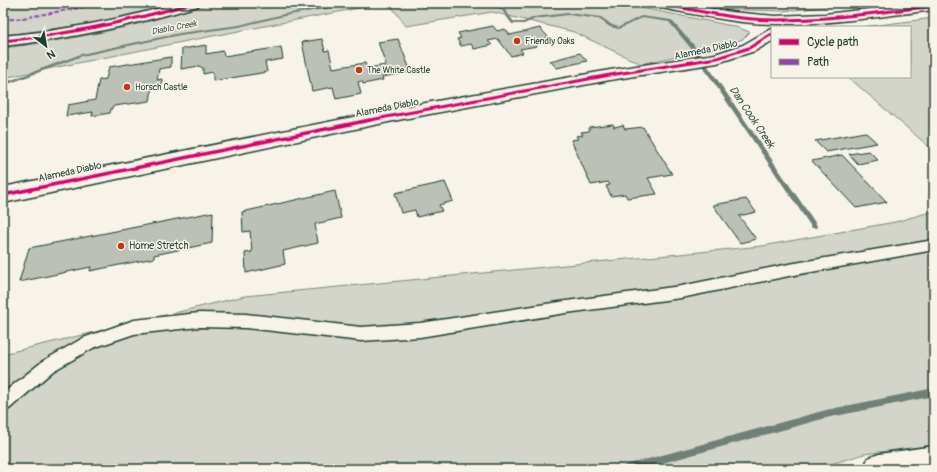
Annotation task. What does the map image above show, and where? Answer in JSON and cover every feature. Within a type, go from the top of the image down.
[{"type":"street","points":[[3,41],[82,30],[153,15],[194,3]]},
{"type":"street","points":[[656,3],[692,10],[785,23],[934,6]]},
{"type":"street","name":"Alameda Diablo","points":[[3,195],[398,114],[717,58],[749,48],[771,35]]},
{"type":"street","points":[[883,468],[934,461]]},
{"type":"lane","points":[[3,403],[48,366],[88,343],[134,327],[199,320],[246,321],[361,334],[420,330],[566,307],[681,292],[789,270],[934,245]]},
{"type":"shaded area","points":[[3,3],[175,3],[154,10],[111,20],[3,35]]},
{"type":"shaded area","points":[[209,3],[385,3],[3,78],[3,48],[55,41],[107,31],[158,19]]},
{"type":"shaded area","points":[[389,3],[616,3],[733,26],[750,32],[743,39],[723,46],[641,64],[574,32],[492,12],[406,26]]},
{"type":"shaded area","points":[[674,3],[868,3],[783,11],[713,9]]},
{"type":"shaded area","points":[[934,18],[934,151],[849,78],[911,78],[911,26],[870,26]]},
{"type":"shaded area","points":[[934,211],[934,445],[864,454],[815,469],[3,469],[3,354],[245,296],[762,246],[895,222]]},
{"type":"building","name":"Friendly Oaks","points":[[493,26],[497,31],[505,29],[510,35],[540,28],[549,38],[533,41],[537,46],[520,49],[523,53],[511,56],[498,39],[488,41],[492,45],[474,49],[471,44],[461,46],[457,39],[461,38],[458,33]]},
{"type":"building","name":"The White Castle","points":[[322,39],[325,51],[329,50],[333,68],[365,63],[367,68],[386,65],[378,42],[398,39],[411,72],[382,77],[383,80],[363,84],[362,81],[358,82],[361,94],[336,99],[333,87],[312,91],[302,42]]},
{"type":"building","points":[[206,45],[206,54],[223,51],[224,56],[281,47],[283,59],[265,62],[267,72],[213,81],[213,72],[203,74],[203,68],[199,66],[181,69],[182,49]]},
{"type":"building","points":[[580,53],[587,61],[557,68],[550,61]]},
{"type":"building","name":"Horsch Castle","points":[[171,57],[171,67],[159,69],[157,80],[162,79],[161,86],[152,88],[150,101],[114,106],[110,113],[92,116],[93,112],[66,116],[68,105],[95,100],[99,80],[106,79],[109,67]]},
{"type":"building","points":[[613,124],[614,127],[623,125],[625,129],[643,127],[672,174],[648,178],[657,194],[627,198],[625,194],[611,196],[606,186],[610,185],[608,182],[591,185],[571,140],[578,139],[576,136],[583,135],[581,132],[589,131],[589,127]]},
{"type":"building","points":[[865,132],[877,143],[826,152],[815,141]]},
{"type":"building","points":[[869,151],[878,160],[858,164],[849,154]]},
{"type":"building","points":[[842,155],[887,202],[856,208],[812,161]]},
{"type":"building","points":[[445,182],[453,201],[439,205],[442,211],[417,217],[415,210],[401,213],[395,193]]},
{"type":"building","points":[[335,191],[341,218],[315,224],[318,243],[283,251],[285,264],[246,273],[245,253],[252,252],[250,231],[243,232],[242,212]]},
{"type":"building","points":[[746,199],[756,212],[739,216],[756,239],[740,243],[713,205]]},
{"type":"building","name":"Home Stretch","points":[[213,212],[212,243],[154,255],[154,258],[90,271],[91,267],[19,282],[29,248]]},
{"type":"waterway","name":"Diablo Creek","points":[[3,85],[81,55],[180,34],[239,26],[284,15],[353,3]]},
{"type":"waterway","name":"Dan Cook Creek","points":[[481,3],[502,8],[513,23],[524,23],[534,18],[568,14],[600,18],[611,26],[619,28],[641,17],[670,21],[691,45],[814,226]]},
{"type":"waterway","points":[[626,469],[826,414],[934,392]]},
{"type":"marked path","points":[[3,20],[23,18],[106,3]]},
{"type":"cycle path","points":[[3,41],[75,32],[123,22],[193,3]]},
{"type":"cycle path","points":[[655,3],[731,16],[775,20],[825,18],[934,6]]},
{"type":"cycle path","points":[[3,195],[398,114],[610,75],[717,58],[749,48],[771,35]]},
{"type":"place","name":"Friendly Oaks","points":[[517,41]]},
{"type":"place","name":"The White Castle","points":[[359,70]]},
{"type":"place","name":"Horsch Castle","points":[[127,87]]},
{"type":"place","name":"Home Stretch","points":[[121,246]]}]
